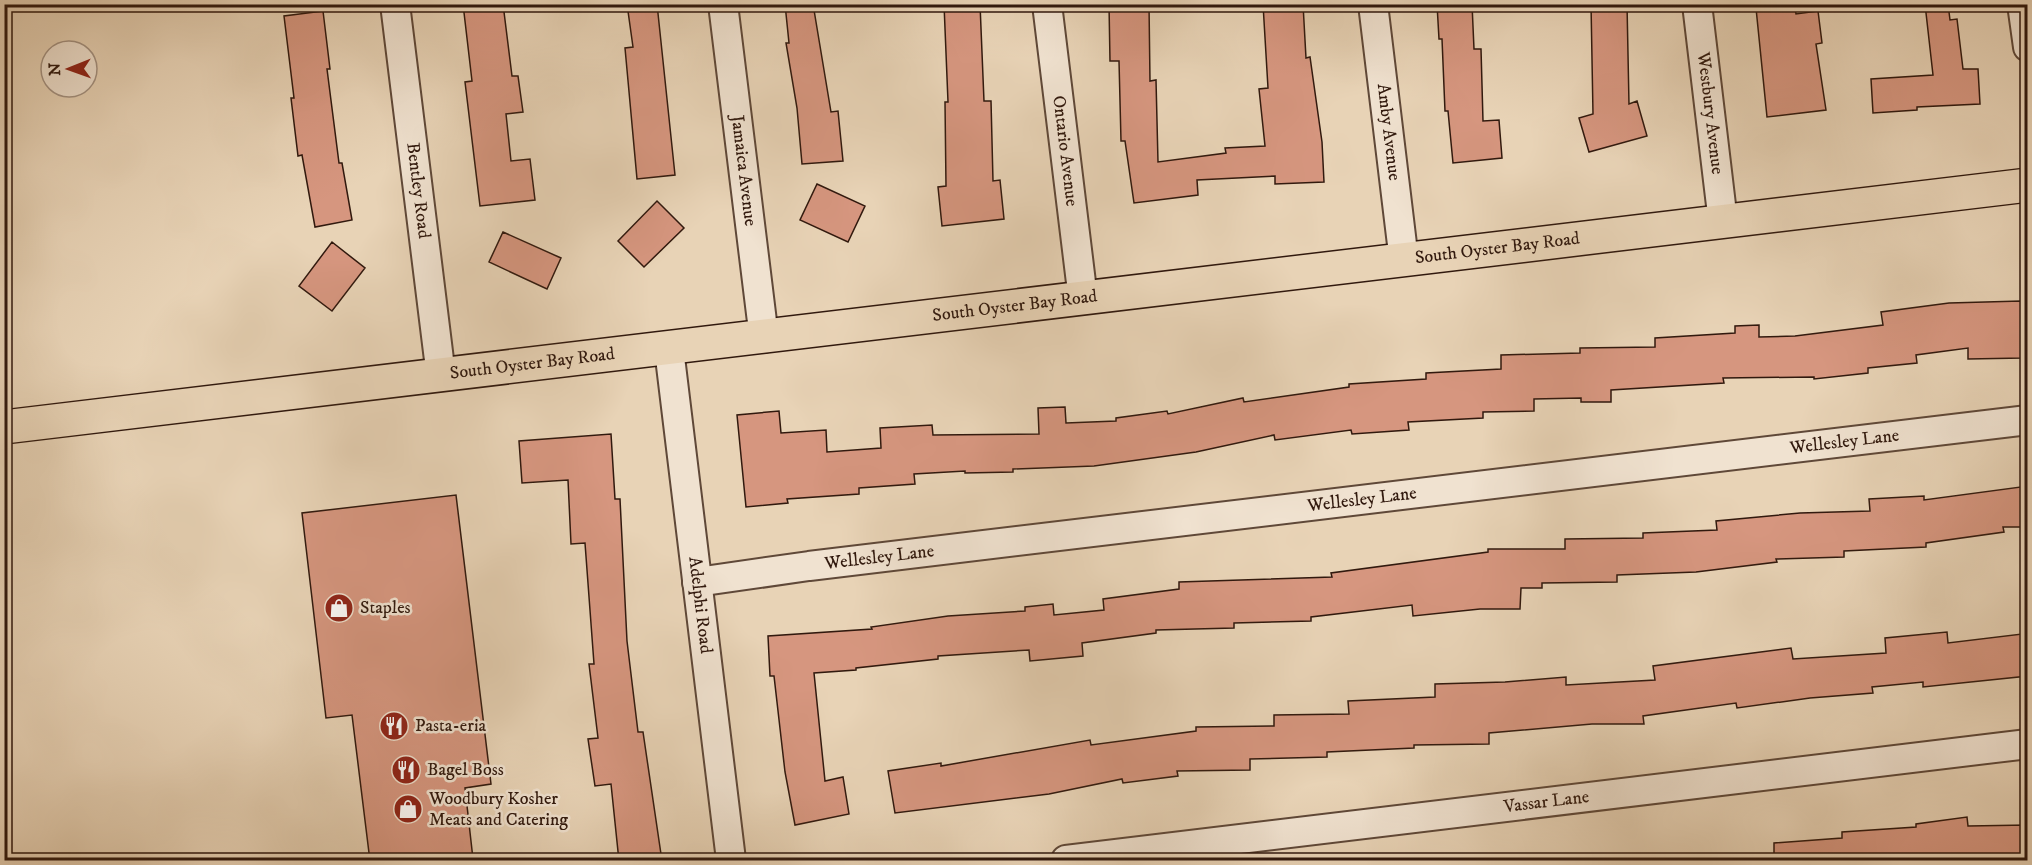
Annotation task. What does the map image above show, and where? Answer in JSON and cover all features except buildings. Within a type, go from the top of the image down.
[{"type":"main road","name":"South Oyster Bay Road","points":[[4,427],[764,338],[2028,185]]},
{"type":"street","name":"Bentley Road","points":[[395,4],[441,376]]},
{"type":"street","name":"Jamaica Avenue","points":[[723,4],[764,338]]},
{"type":"street","name":"Ontario Avenue","points":[[1047,4],[1083,299]]},
{"type":"street","name":"Amby Avenue","points":[[1373,4],[1404,261]]},
{"type":"street","name":"Westbury Avenue","points":[[1697,4],[1723,222]]},
{"type":"street","points":[[2022,4],[2028,47]]},
{"type":"street","name":"Adelphi Road","points":[[669,349],[731,861]]},
{"type":"street","name":"Wellesley Lane","points":[[697,582],[809,566],[2028,420]]},
{"type":"street","name":"Vassar Lane","points":[[1066,861],[2028,744]]},
{"type":"place","name":"Staples","points":[[339,608]]},
{"type":"place","name":"Pasta-eria","points":[[394,726]]},
{"type":"place","name":"Bagel Boss","points":[[406,770]]},
{"type":"place","name":"Woodbury Kosher Meats and Catering","points":[[408,809]]}]
